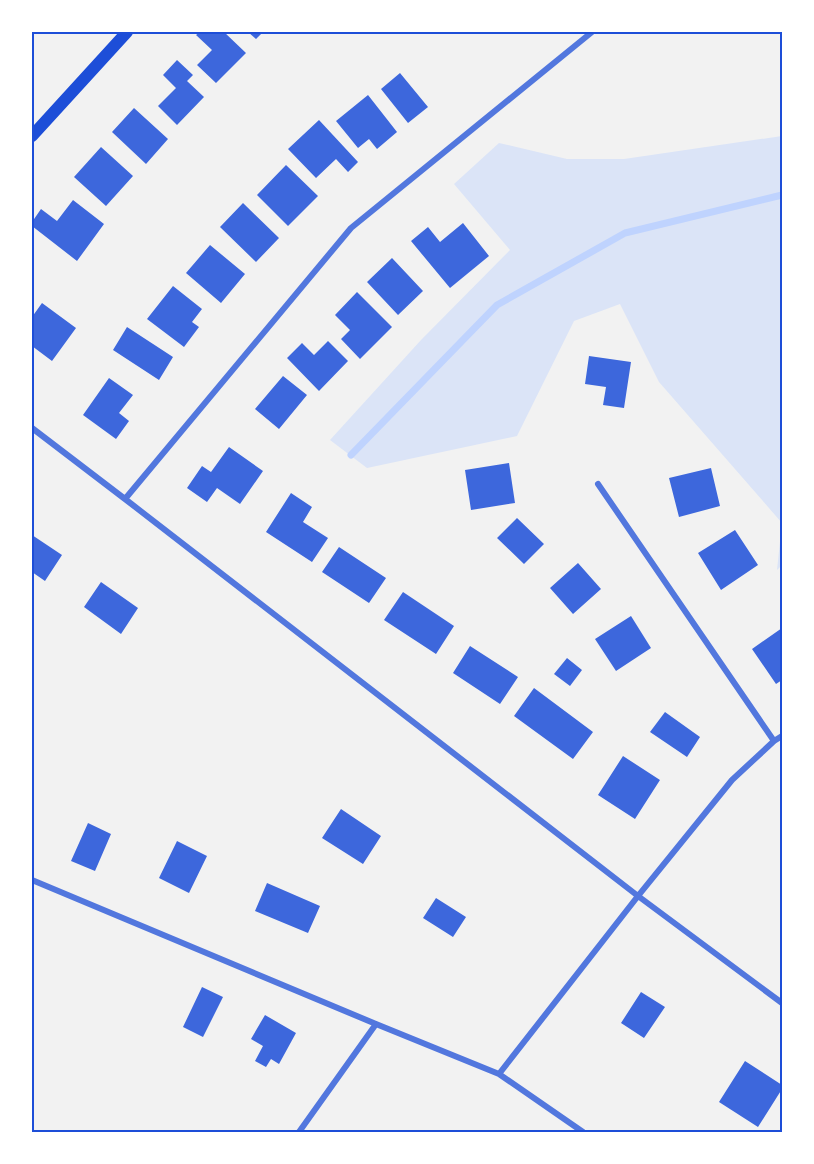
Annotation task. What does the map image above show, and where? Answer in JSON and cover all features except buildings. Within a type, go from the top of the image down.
[{"type":"main road","points":[[32,136],[127,32]]},
{"type":"street","points":[[125,499],[351,228],[592,32]]},
{"type":"street","points":[[32,428],[638,896],[783,1003]]},
{"type":"street","points":[[598,484],[774,741]]},
{"type":"street","points":[[499,1074],[732,780],[774,741],[783,736]]},
{"type":"street","points":[[32,880],[499,1074],[583,1132]]},
{"type":"street","points":[[299,1132],[376,1024]]},
{"type":"shaded area","points":[[782,136],[782,523],[659,382],[620,304],[574,321],[517,436],[367,468],[330,440],[421,340],[510,250],[454,184],[499,143],[567,159],[624,159]]},
{"type":"shaded area","points":[[782,523],[782,565],[777,570]]},
{"type":"waterway","points":[[351,455],[497,305],[625,233],[782,195]]}]
